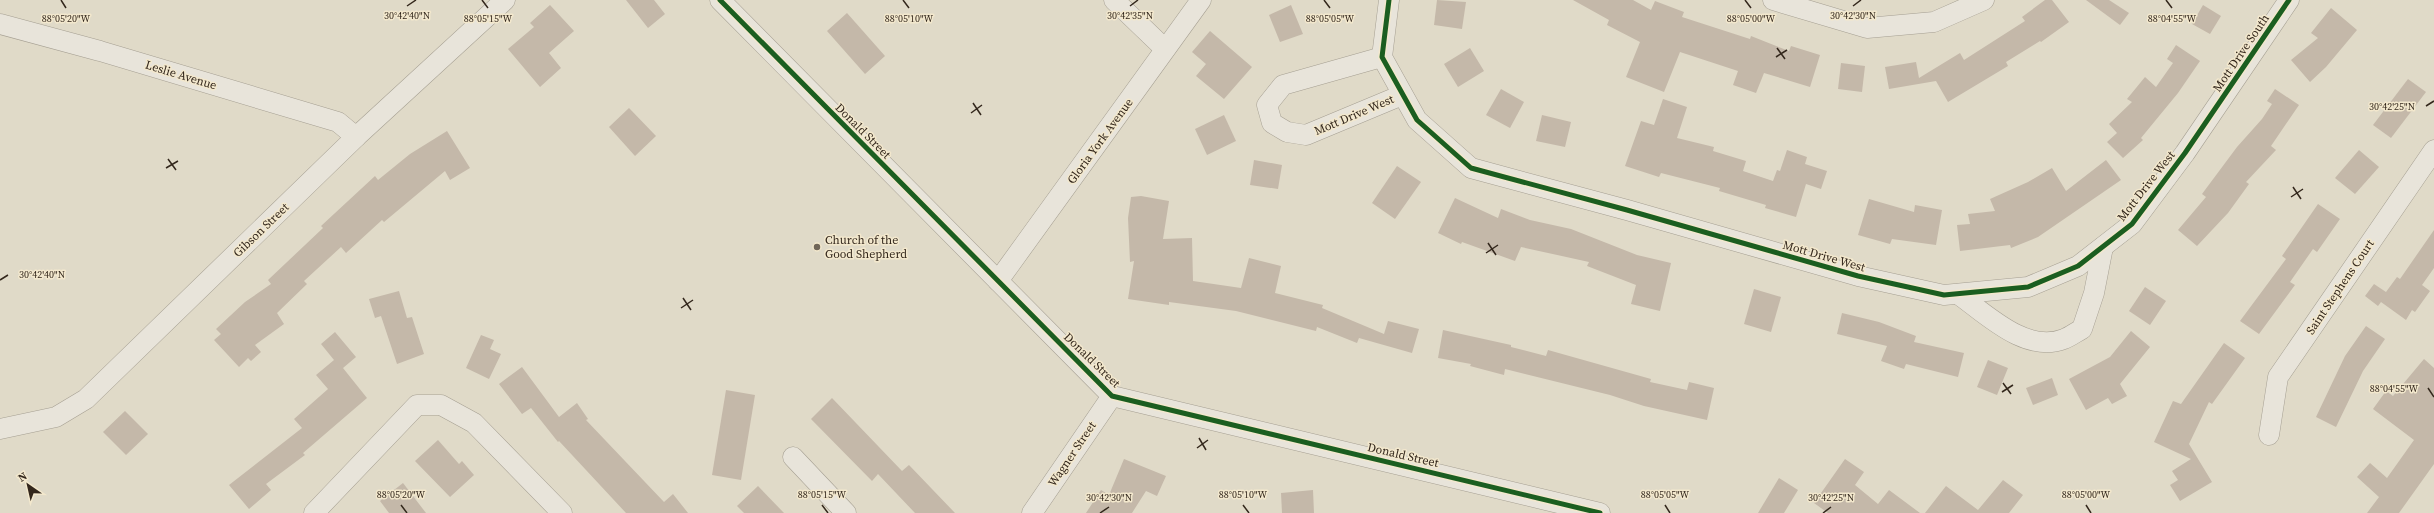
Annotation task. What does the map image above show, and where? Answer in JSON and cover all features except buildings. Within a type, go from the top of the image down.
[{"type":"street","name":"Gibson Street","points":[[0,429],[56,417],[86,399],[356,138],[505,0]]},
{"type":"street","name":"Donald Street","points":[[720,0],[1112,396],[1600,513]]},
{"type":"street","points":[[1114,0],[1165,50]]},
{"type":"street","name":"Gloria York Avenue","points":[[998,282],[1201,0]]},
{"type":"street","points":[[1389,0],[1382,57],[1402,95]]},
{"type":"street","points":[[1772,0],[1867,28],[1934,22],[1984,0]]},
{"type":"street","name":"Mott Drive South","points":[[2209,117],[2289,0]]},
{"type":"street","name":"Leslie Avenue","points":[[0,24],[100,51],[338,122],[356,138]]},
{"type":"street","name":"Mott Drive West","points":[[1382,57],[1283,84],[1267,105],[1272,123],[1287,132],[1306,135],[1402,95],[1417,120],[1471,168],[1627,210],[1858,276],[1944,295],[2028,287],[2078,266],[2132,224],[2209,117]]},
{"type":"street","name":"Saint Stephens Court","points":[[2269,434],[2278,377],[2434,150]]},
{"type":"street","points":[[1958,294],[2006,328],[2024,338],[2044,342],[2063,340],[2082,328],[2094,293],[2103,247]]},
{"type":"street","name":"Wagner Street","points":[[1032,513],[1112,396]]},
{"type":"street","points":[[314,513],[417,405],[441,406],[474,423],[562,513]]},
{"type":"street","points":[[793,456],[846,513]]},
{"type":"cycle path","points":[[720,0],[1112,396],[1600,513]]},
{"type":"cycle path","points":[[1389,0],[1382,57],[1417,120],[1471,168],[1627,210],[1858,276],[1944,295],[2028,287],[2078,266],[2132,224],[2185,153],[2289,0]]},
{"type":"place","name":"Church of the Good Shepherd","points":[[817,247]]}]
